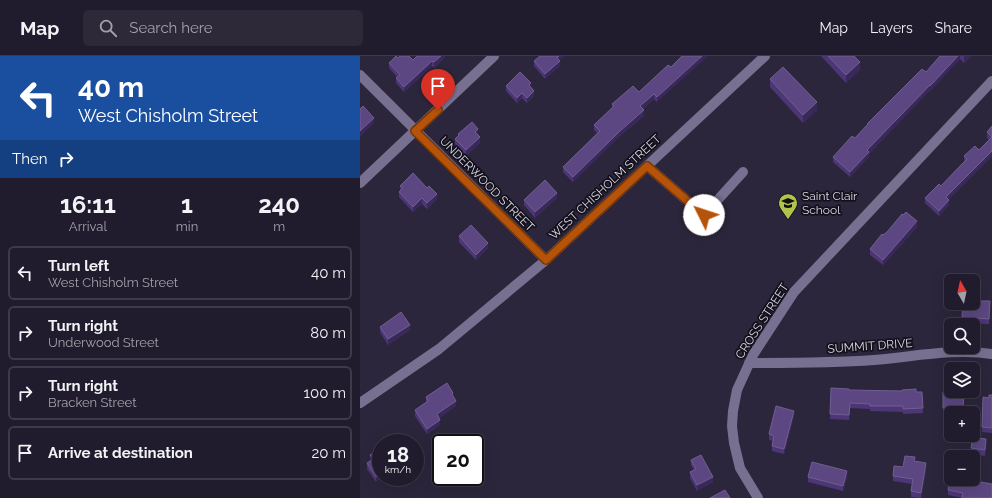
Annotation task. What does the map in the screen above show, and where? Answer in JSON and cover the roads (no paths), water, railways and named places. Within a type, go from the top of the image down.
[{"type":"street","points":[[360,183],[494,56]]},
{"type":"street","name":"WEST CHISHOLM STREET","points":[[360,403],[439,349],[546,260],[765,56]]},
{"type":"street","name":"UNDERWOOD STREET","points":[[360,76],[546,260]]},
{"type":"street","name":"CROSS STREET","points":[[758,498],[740,468],[734,443],[732,426],[734,400],[753,355],[794,292],[992,81]]},
{"type":"street","points":[[647,166],[704,215],[742,172]]},
{"type":"street","name":"SUMMIT DRIVE","points":[[749,364],[834,363],[958,352],[992,354]]},
{"type":"place","name":"Saint Clair School","points":[[788,220]]}]
